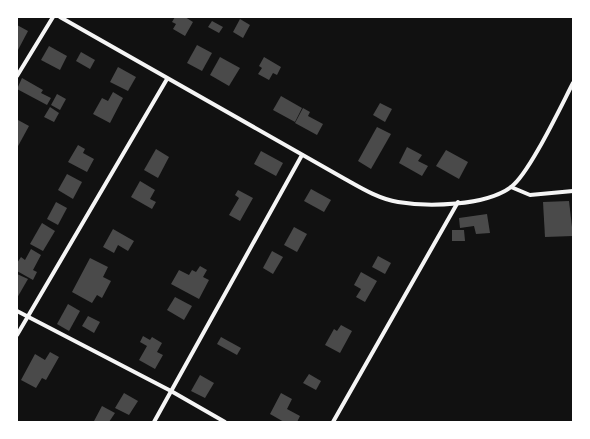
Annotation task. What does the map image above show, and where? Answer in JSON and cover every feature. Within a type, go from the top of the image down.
[{"type":"street","points":[[17,76],[53,17]]},
{"type":"street","points":[[60,17],[345,179],[384,198],[397,202],[418,204],[487,199],[512,187],[521,177],[529,164],[573,83]]},
{"type":"street","points":[[17,335],[167,79]]},
{"type":"street","points":[[154,422],[302,155]]},
{"type":"street","points":[[512,187],[530,195],[573,191]]},
{"type":"street","points":[[333,422],[458,202]]},
{"type":"street","points":[[17,310],[171,391],[226,422]]},
{"type":"building","points":[[175,17],[185,17],[193,22],[185,36],[173,29],[176,24],[172,22]]},
{"type":"building","points":[[240,19],[250,25],[243,38],[233,32]]},
{"type":"building","points":[[212,21],[223,27],[219,33],[208,27]]},
{"type":"building","points":[[17,25],[28,31],[18,50],[17,49]]},
{"type":"building","points":[[197,45],[212,53],[202,71],[187,63]]},
{"type":"building","points":[[49,46],[67,56],[60,70],[41,60]]},
{"type":"building","points":[[81,52],[95,60],[90,69],[76,61]]},
{"type":"building","points":[[220,57],[240,68],[229,86],[210,75]]},
{"type":"building","points":[[264,57],[281,67],[277,75],[273,73],[269,80],[258,74],[262,68],[259,66]]},
{"type":"building","points":[[118,67],[136,77],[128,91],[110,82]]},
{"type":"building","points":[[22,78],[43,90],[41,93],[51,98],[47,105],[17,89]]},
{"type":"building","points":[[113,92],[123,98],[110,123],[93,114],[102,98],[108,101]]},
{"type":"building","points":[[57,94],[66,99],[60,110],[51,105]]},
{"type":"building","points":[[281,96],[302,108],[295,122],[273,110]]},
{"type":"building","points":[[380,103],[392,109],[385,122],[373,115]]},
{"type":"building","points":[[50,107],[59,113],[54,122],[44,117]]},
{"type":"building","points":[[303,108],[310,112],[308,116],[323,124],[317,135],[295,123]]},
{"type":"building","points":[[18,120],[29,126],[17,148],[17,122]]},
{"type":"building","points":[[377,127],[391,134],[371,169],[358,161]]},
{"type":"building","points":[[78,145],[85,149],[83,153],[94,159],[87,172],[68,162]]},
{"type":"building","points":[[407,147],[422,155],[418,161],[428,166],[422,176],[399,163]]},
{"type":"building","points":[[156,149],[169,157],[158,178],[144,170]]},
{"type":"building","points":[[446,150],[468,162],[459,179],[436,166]]},
{"type":"building","points":[[261,151],[283,163],[276,176],[254,164]]},
{"type":"building","points":[[67,174],[82,182],[73,199],[58,190]]},
{"type":"building","points":[[140,181],[155,190],[150,199],[156,202],[152,209],[131,197]]},
{"type":"building","points":[[311,189],[331,200],[324,212],[304,201]]},
{"type":"building","points":[[238,190],[253,198],[240,221],[229,215],[239,198],[235,195]]},
{"type":"building","points":[[569,201],[573,236],[545,237],[543,202]]},
{"type":"building","points":[[56,202],[67,208],[58,225],[47,219]]},
{"type":"building","points":[[487,214],[490,233],[476,234],[474,226],[460,228],[459,218]]},
{"type":"building","points":[[42,223],[55,231],[43,251],[30,244]]},
{"type":"building","points":[[294,227],[307,234],[297,252],[284,245]]},
{"type":"building","points":[[113,229],[134,241],[128,251],[118,245],[114,253],[103,247]]},
{"type":"building","points":[[452,230],[464,230],[465,241],[452,241]]},
{"type":"building","points":[[31,249],[41,255],[33,270],[37,272],[33,280],[17,271],[17,263],[21,257],[25,260]]},
{"type":"building","points":[[272,251],[283,257],[273,274],[263,268]]},
{"type":"building","points":[[378,256],[391,263],[385,274],[372,267]]},
{"type":"building","points":[[90,258],[108,267],[103,277],[111,281],[102,298],[97,295],[92,303],[72,292]]},
{"type":"building","points":[[200,266],[207,270],[203,277],[209,280],[199,299],[171,284],[179,270],[189,275],[192,270],[196,272]]},
{"type":"building","points":[[361,272],[377,281],[365,302],[356,297],[361,289],[354,285]]},
{"type":"building","points":[[17,274],[28,279],[17,298]]},
{"type":"building","points":[[175,297],[192,306],[184,320],[167,310]]},
{"type":"building","points":[[68,304],[80,311],[69,331],[57,324]]},
{"type":"building","points":[[88,316],[100,322],[94,333],[82,326]]},
{"type":"building","points":[[341,325],[352,331],[340,353],[325,345],[334,329],[337,331]]},
{"type":"building","points":[[143,336],[150,340],[152,337],[162,343],[157,352],[163,355],[155,369],[139,360],[147,346],[140,342]]},
{"type":"building","points":[[221,337],[241,348],[237,355],[217,344]]},
{"type":"building","points":[[50,352],[59,357],[46,380],[42,378],[36,388],[21,380],[35,354],[45,360]]},
{"type":"building","points":[[309,374],[321,381],[316,390],[303,383]]},
{"type":"building","points":[[200,375],[214,383],[205,398],[191,391]]},
{"type":"building","points":[[124,393],[138,401],[129,415],[115,408]]},
{"type":"building","points":[[281,393],[292,399],[287,409],[300,416],[297,422],[284,422],[270,414]]},
{"type":"building","points":[[102,406],[115,413],[109,422],[94,421]]}]
